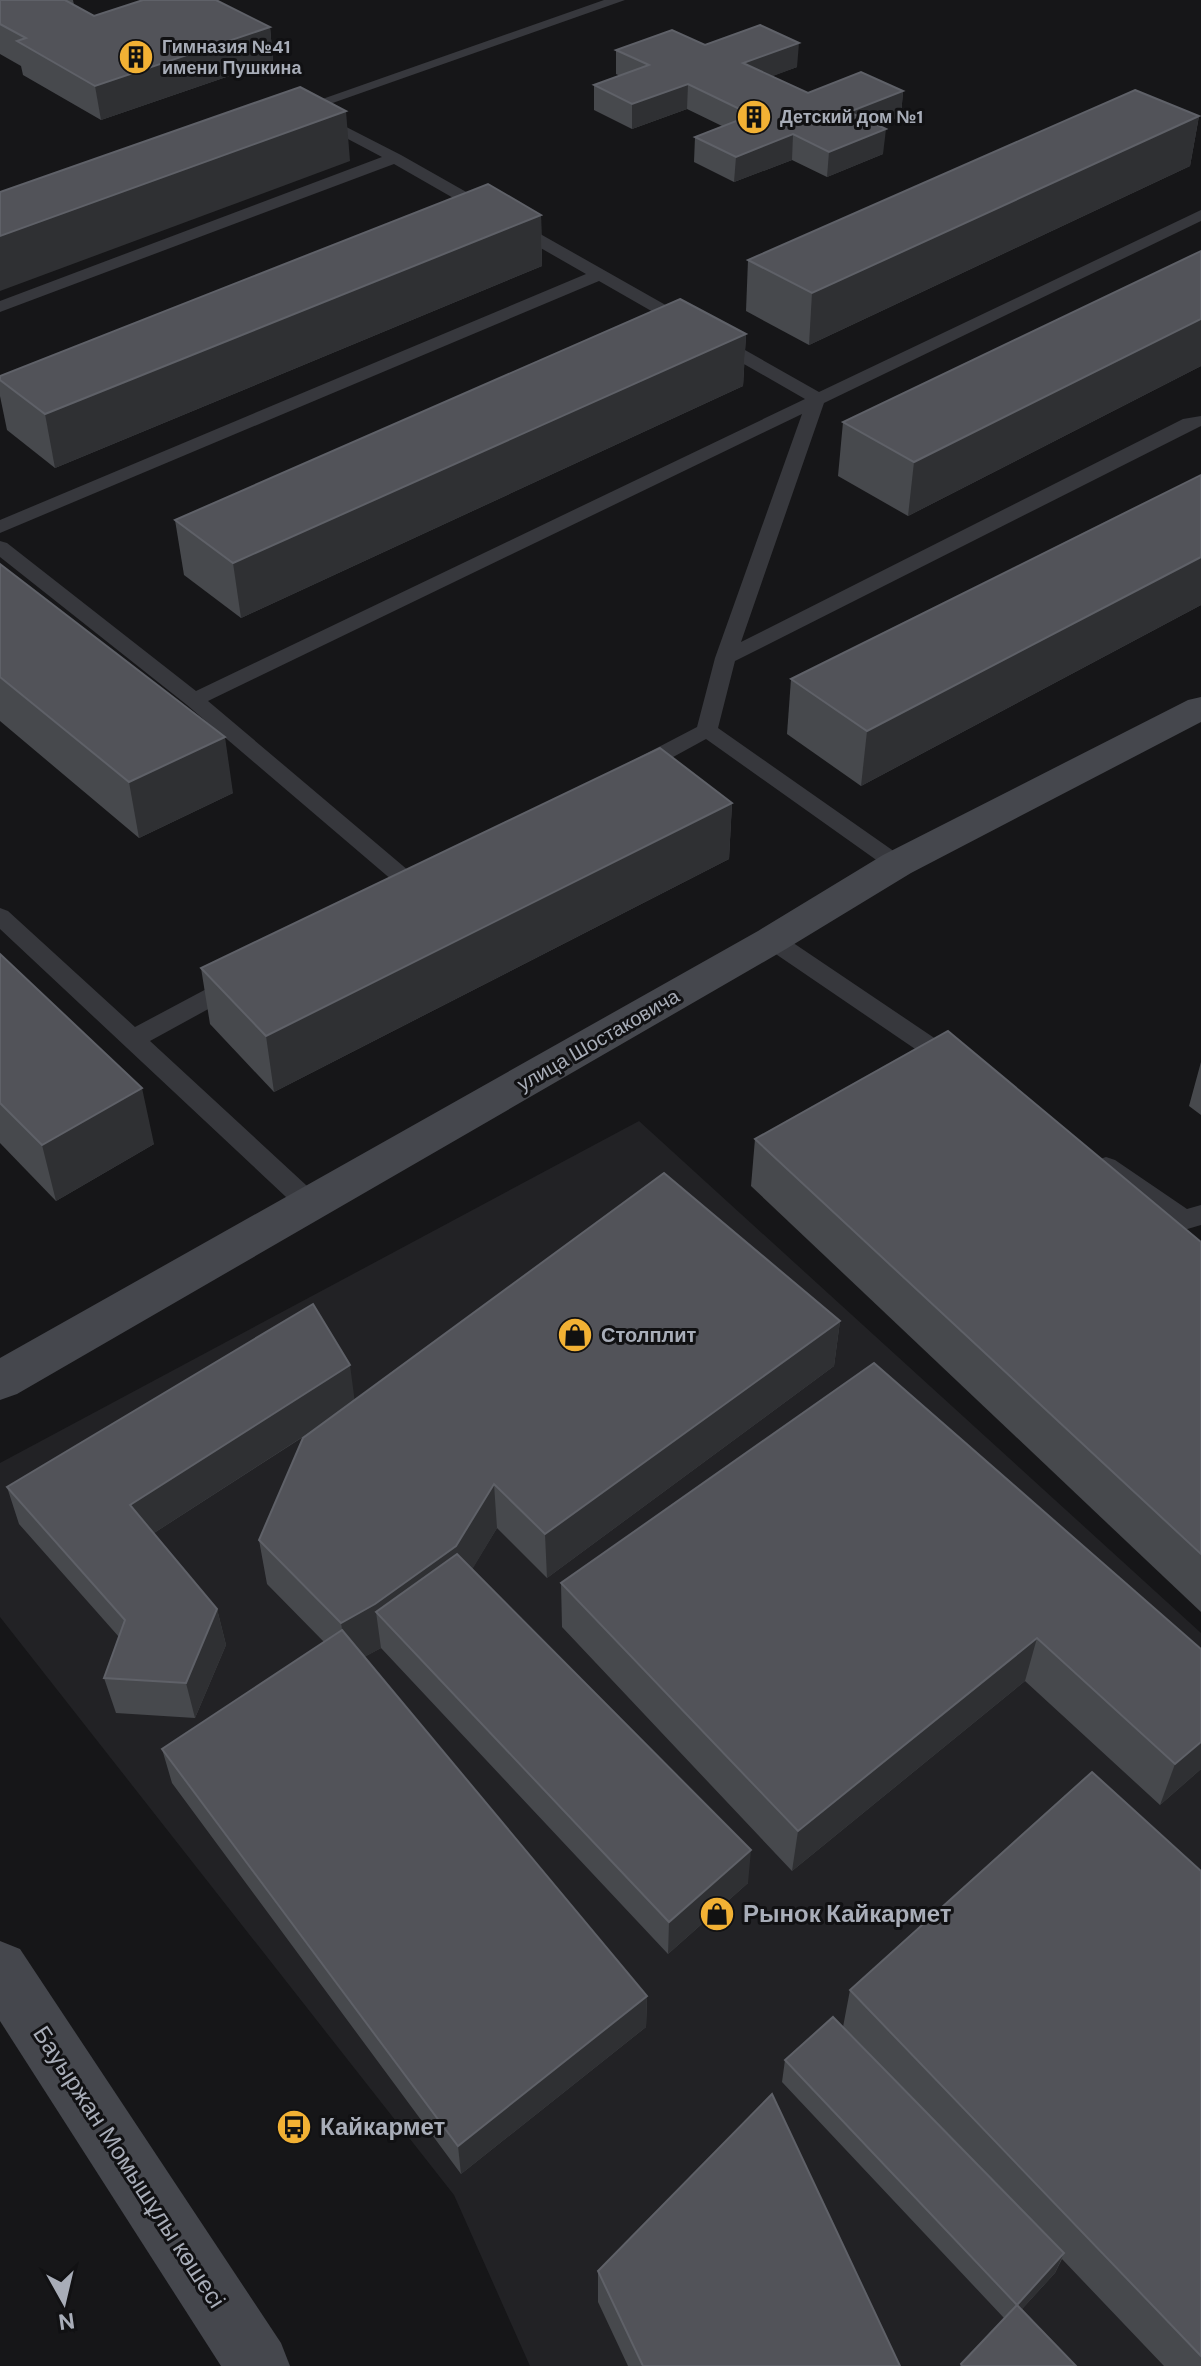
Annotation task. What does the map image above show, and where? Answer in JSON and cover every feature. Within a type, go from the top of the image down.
[{"type":"street","name":"улица Шостаковича","points":[[0,1381],[772,940],[897,864],[1201,708]]},
{"type":"street","name":"Бауыржан Момышұлы көшесі","points":[[0,1969],[258,2366]]},
{"type":"lane","points":[[618,0],[294,112],[395,158],[817,398]]},
{"type":"lane","points":[[0,307],[395,158]]},
{"type":"lane","points":[[194,700],[1199,217]]},
{"type":"lane","points":[[0,527],[600,274]]},
{"type":"lane","points":[[609,783],[707,730],[725,658],[817,398]]},
{"type":"lane","points":[[725,658],[1189,423],[1201,421]]},
{"type":"lane","points":[[0,547],[421,884],[386,903]]},
{"type":"lane","points":[[707,730],[897,864]]},
{"type":"lane","points":[[0,916],[310,1204]]},
{"type":"lane","points":[[772,940],[978,1080]]},
{"type":"lane","points":[[133,1039],[259,971]]},
{"type":"lane","points":[[1081,1150],[1184,1220],[1201,1215]]},
{"type":"shaded area","name":"Рынок Кайкармет","points":[[639,1121],[1201,1633],[1201,2366],[530,2366],[454,2195],[0,1617],[0,1463]]},
{"type":"building","points":[[0,0],[65,0],[94,16],[143,0],[216,0],[270,27],[95,86],[17,41],[26,38],[0,24]]},
{"type":"building","points":[[760,25],[799,43],[743,63],[808,93],[861,72],[903,91],[849,112],[886,129],[829,152],[793,134],[736,157],[695,137],[752,115],[688,84],[632,104],[594,85],[649,65],[616,50],[672,30],[705,45]]},
{"type":"building","points":[[300,87],[346,111],[0,236],[0,192]]},
{"type":"building","points":[[1135,90],[1199,116],[812,293],[748,260]]},
{"type":"building","points":[[488,184],[541,215],[45,414],[0,380],[0,376]]},
{"type":"building","points":[[1201,251],[1201,319],[914,462],[843,422]]},
{"type":"building","points":[[680,299],[746,334],[233,563],[175,520]]},
{"type":"building","points":[[1201,475],[1201,557],[867,731],[791,679]]},
{"type":"building","points":[[0,564],[225,737],[129,782],[0,677]]},
{"type":"building","points":[[660,748],[732,803],[266,1036],[201,968]]},
{"type":"building","points":[[0,954],[142,1088],[42,1145],[0,1103]]},
{"type":"building","points":[[948,1031],[1201,1242],[1201,1554],[755,1139]]},
{"type":"building","points":[[664,1173],[840,1321],[545,1534],[494,1484],[456,1546],[375,1604],[341,1623],[259,1540],[303,1438]]},
{"type":"building","points":[[313,1304],[350,1365],[130,1505],[217,1609],[186,1683],[104,1678],[125,1620],[7,1487]]},
{"type":"building","points":[[874,1363],[1201,1649],[1201,1742],[1175,1764],[1037,1638],[798,1831],[561,1583]]},
{"type":"building","points":[[457,1554],[751,1850],[669,1922],[376,1612]]},
{"type":"building","points":[[342,1630],[647,1996],[458,2146],[162,1749]]},
{"type":"building","points":[[1092,1772],[1201,1871],[1201,2356],[850,1990]]},
{"type":"building","points":[[833,2017],[1064,2253],[1017,2305],[785,2060]]},
{"type":"building","points":[[772,2094],[900,2366],[643,2366],[598,2271]]},
{"type":"building","points":[[1017,2305],[1076,2366],[962,2366]]},
{"type":"place","name":"Гимназия №41 имени Пушкина","points":[[136,57]]},
{"type":"place","name":"Детский дом №1","points":[[754,117]]},
{"type":"place","name":"Столплит","points":[[575,1335]]},
{"type":"place","name":"Рынок Кайкармет","points":[[717,1914]]},
{"type":"place","name":"Кайкармет","points":[[294,2127]]}]
